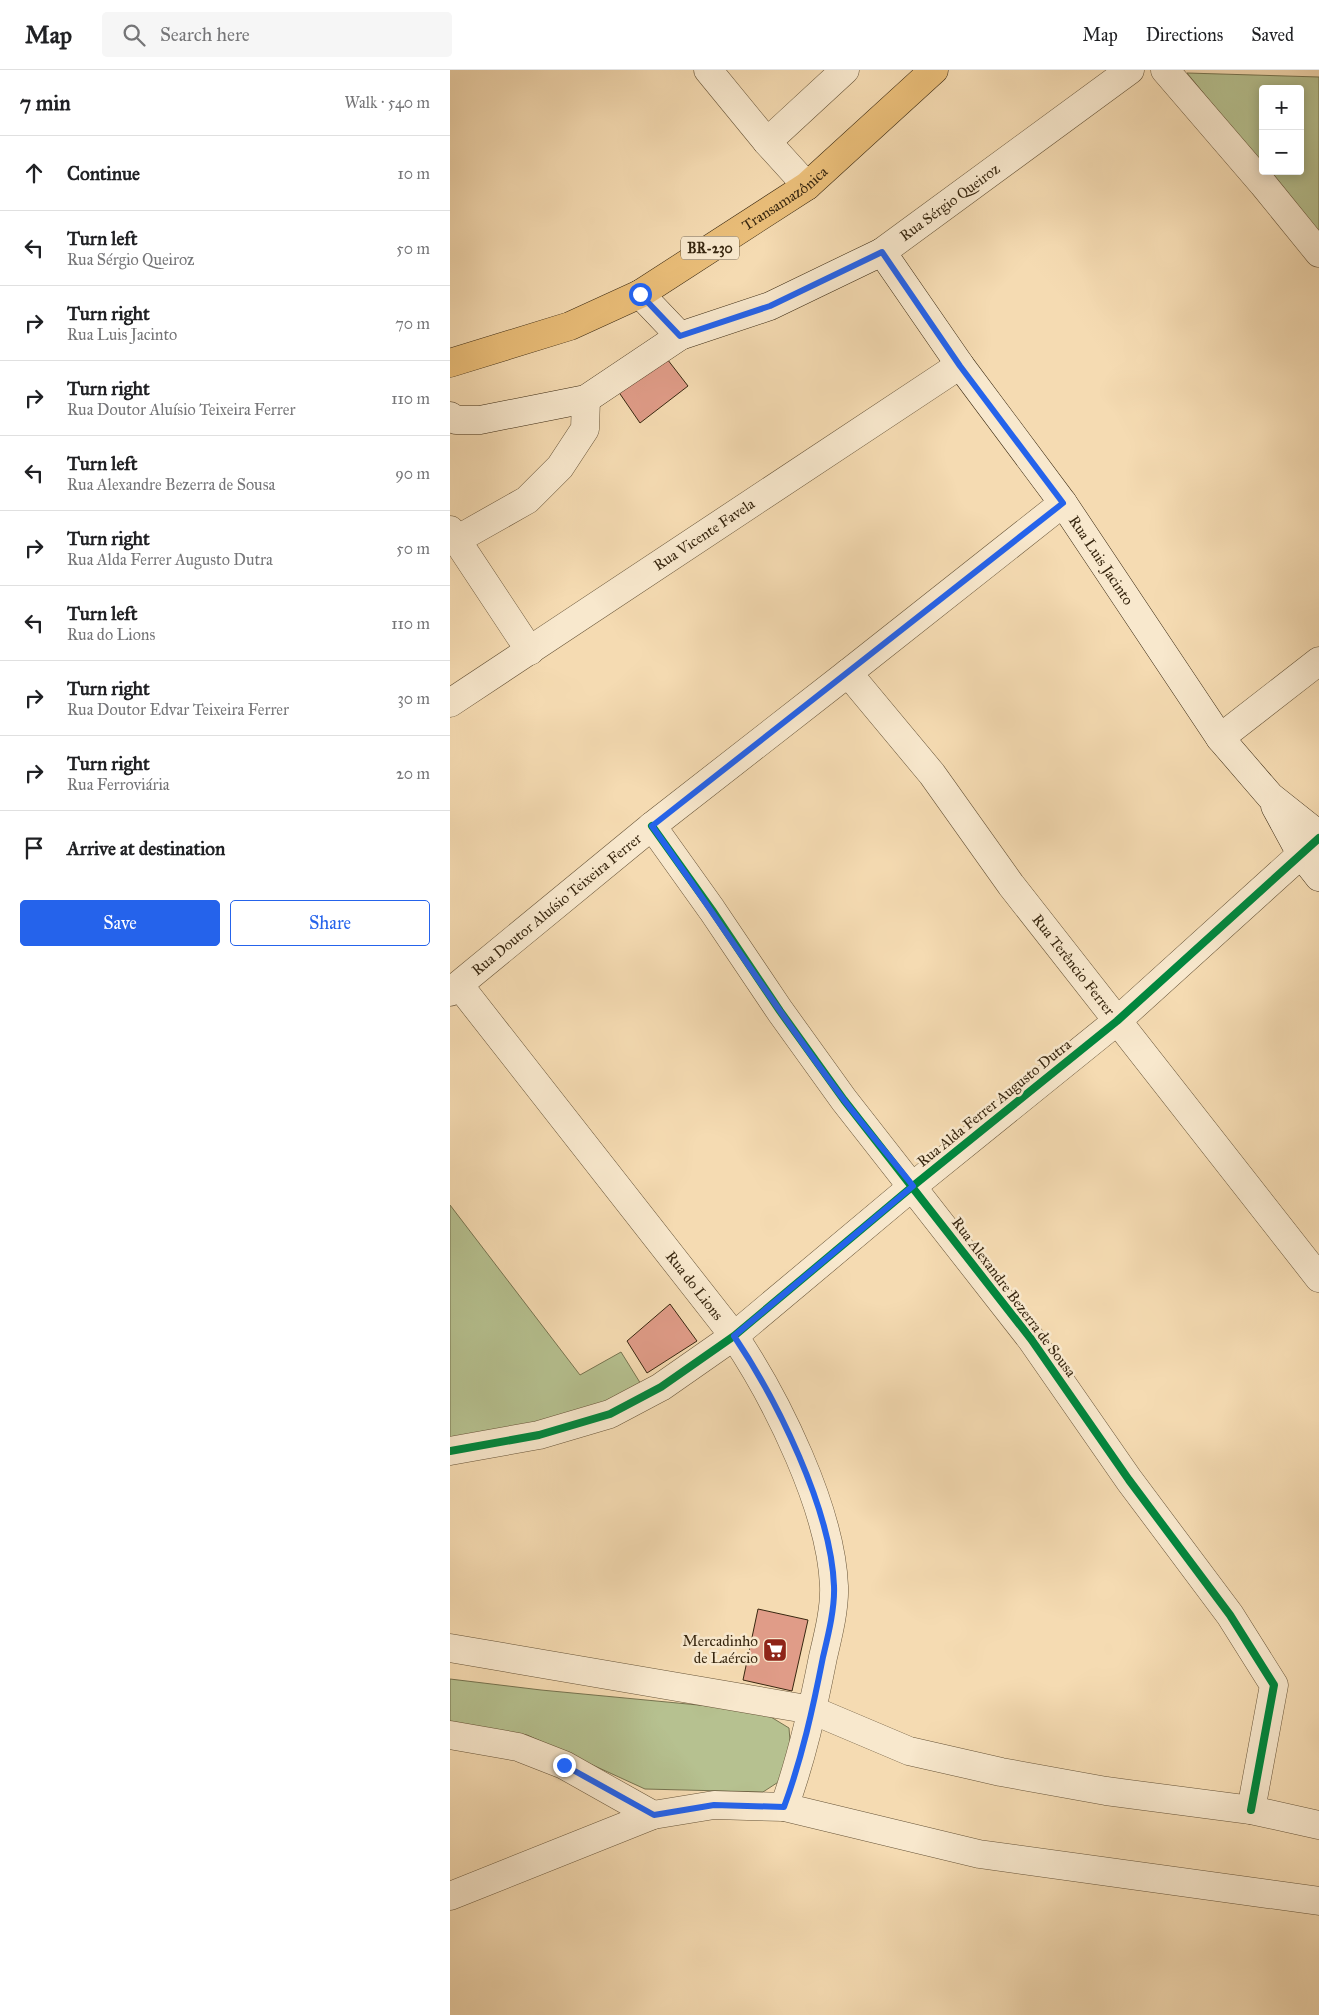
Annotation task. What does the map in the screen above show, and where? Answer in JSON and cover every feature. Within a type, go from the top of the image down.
[{"type":"highway","name":"Transamazônica","points":[[450,363],[570,326],[640,294],[807,186],[934,70]]},
{"type":"street","points":[[708,70],[767,142],[807,186]]},
{"type":"street","points":[[767,142],[845,70]]},
{"type":"street","name":"Rua Sérgio Queiroz","points":[[450,416],[456,420],[480,420],[586,399],[680,336],[770,306],[882,252],[1130,70]]},
{"type":"street","points":[[1165,70],[1263,184],[1319,253]]},
{"type":"street","name":"Rua Luis Jacinto","points":[[882,252],[960,366],[1063,503],[1220,738],[1313,842],[1319,877]]},
{"type":"street","points":[[640,294],[680,336]]},
{"type":"street","name":"Rua Vicente Favela","points":[[450,703],[960,366]]},
{"type":"street","points":[[530,651],[454,535],[527,500],[560,467],[585,429],[586,399]]},
{"type":"street","name":"Rua Doutor Aluísio Teixeira Ferrer","points":[[454,988],[652,826],[848,674],[1063,503]]},
{"type":"street","points":[[1220,738],[1319,661]]},
{"type":"street","name":"Rua Terêncio Ferrer","points":[[848,674],[932,774],[1011,885],[1319,1278]]},
{"type":"street","name":"Rua Alexandre Bezerra de Sousa","points":[[652,826],[838,1092],[1031,1339],[1129,1480],[1230,1615],[1274,1685],[1251,1810]]},
{"type":"street","name":"Rua Alda Ferrer Augusto Dutra","points":[[450,1450],[538,1435],[610,1414],[661,1387],[734,1336],[913,1186],[1117,1022],[1313,842]]},
{"type":"street","name":"Rua do Lions","points":[[454,988],[734,1336],[755,1367],[805,1472],[828,1537],[834,1588],[828,1633],[812,1710],[796,1773],[784,1807]]},
{"type":"street","points":[[450,1648],[812,1710],[909,1751],[1001,1772],[1106,1792],[1251,1810],[1319,1825]]},
{"type":"street","points":[[450,1735],[518,1747],[564,1765],[654,1815]]},
{"type":"street","points":[[450,1896],[654,1815],[714,1805],[784,1807],[979,1854],[1319,1900]]},
{"type":"green space","points":[[1187,73],[1319,77],[1319,235],[1270,175],[1304,175],[1304,85],[1259,85],[1259,161]]},
{"type":"green space","points":[[450,1205],[580,1375],[621,1352],[644,1389],[546,1421],[450,1438]]},
{"type":"green space","points":[[450,1679],[541,1690],[761,1711],[789,1728],[791,1754],[786,1777],[763,1792],[645,1789],[527,1735],[450,1723]]},
{"type":"building","points":[[664,355],[688,386],[640,423],[618,391]]},
{"type":"building","points":[[670,1304],[697,1341],[647,1373],[627,1341]]},
{"type":"building","name":"Mercadinho de Laércio","points":[[758,1609],[808,1620],[792,1691],[743,1680]]},
{"type":"cycle path","points":[[652,826],[844,1100],[1031,1339],[1129,1480],[1230,1615],[1274,1685],[1251,1810]]},
{"type":"cycle path","points":[[450,1451],[539,1435],[610,1414],[661,1387],[734,1336],[913,1186],[1117,1021],[1319,838]]},
{"type":"place","name":"Mercadinho de Laércio","points":[[775,1650]]},
{"type":"route","points":[[564,1765],[654,1815],[714,1805],[784,1807],[796,1773],[812,1710],[828,1633],[834,1588],[828,1537],[805,1472],[755,1367],[734,1336],[913,1186],[844,1100],[780,1012],[712,910],[652,826],[848,674],[1063,503],[960,366],[882,252],[770,306],[680,336],[640,294]]}]
